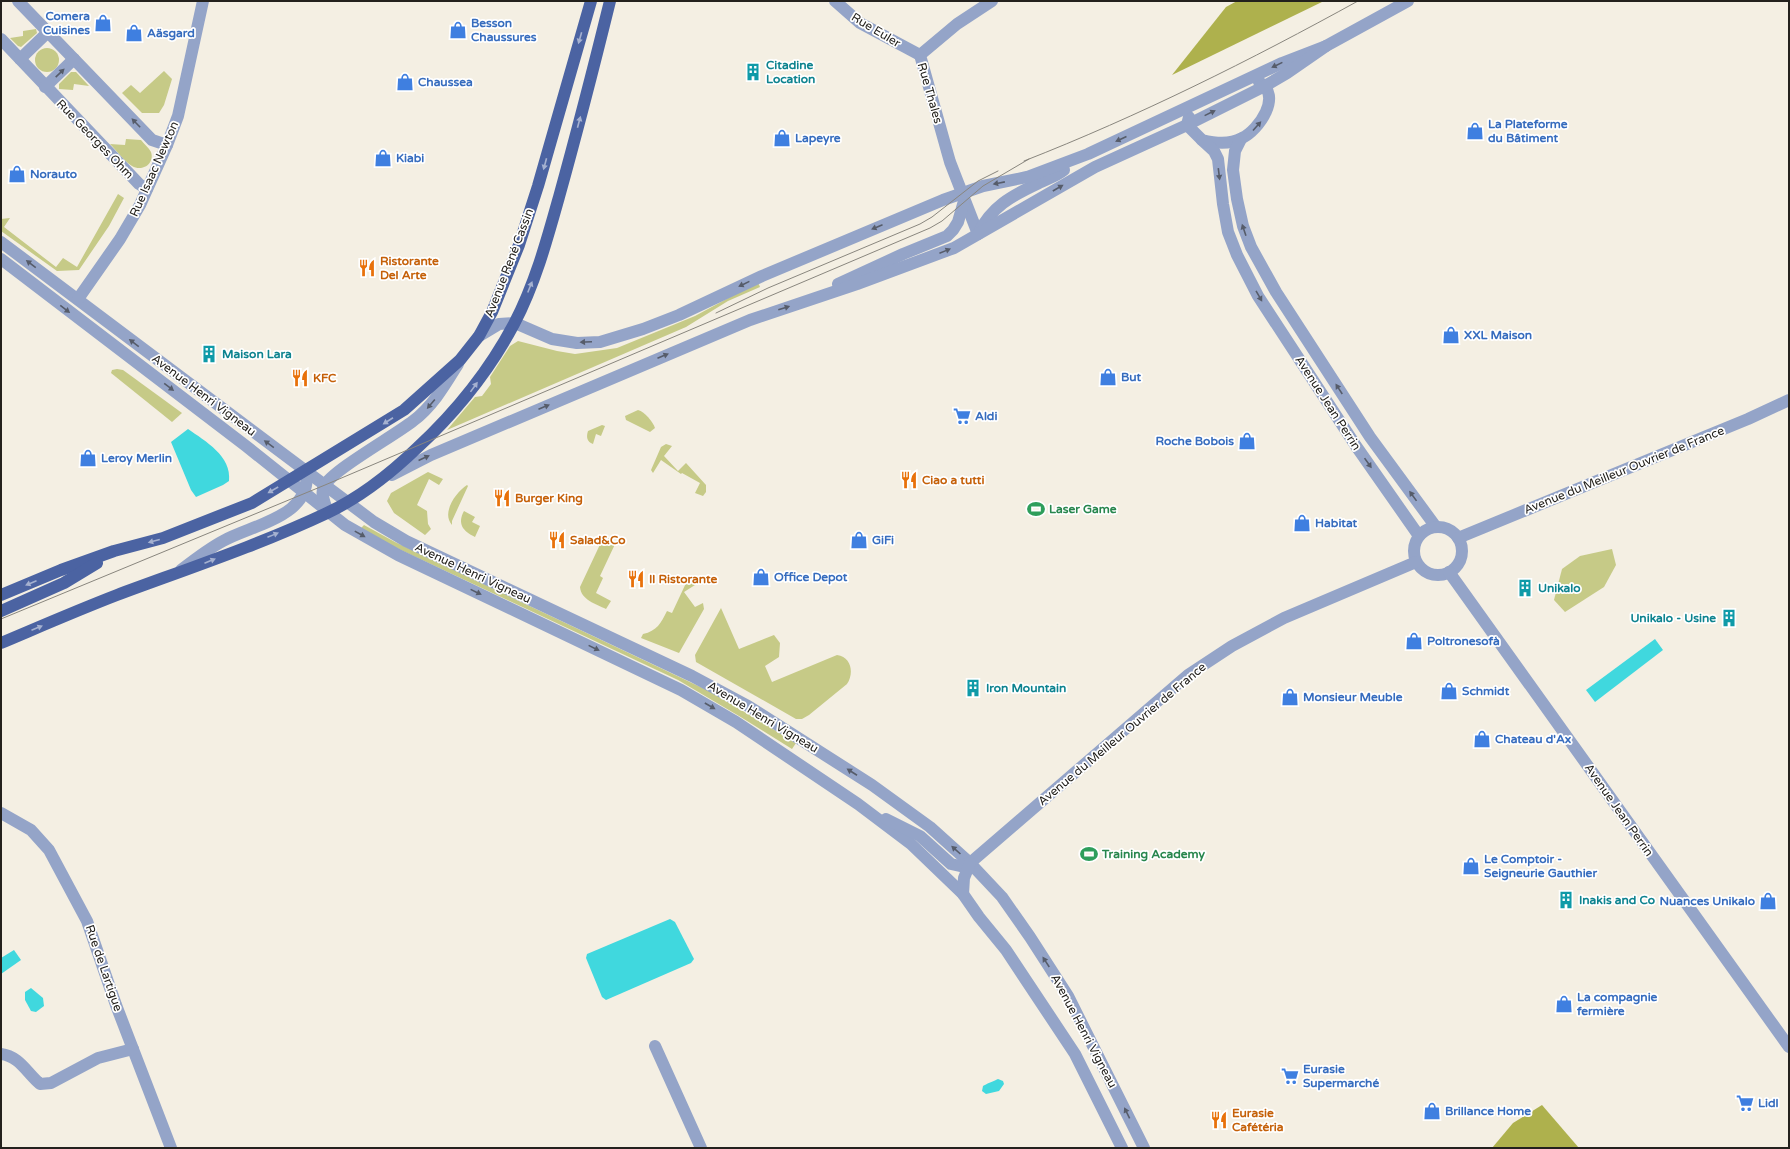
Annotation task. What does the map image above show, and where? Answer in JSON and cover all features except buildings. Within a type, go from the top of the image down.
[{"type":"main road","name":"Avenue René Cassin","points":[[114,551],[163,538],[189,529],[252,503],[404,410],[460,360],[479,336],[492,312],[504,284],[531,208],[590,1]]},
{"type":"main road","name":"Avenue René Cassin","points":[[1,643],[114,596],[207,563],[328,512],[378,483],[413,452],[454,412],[484,374],[515,323],[538,267],[587,93],[610,1]]},
{"type":"main road","points":[[1,595],[61,570],[114,551]]},
{"type":"main road","points":[[1,611],[64,583],[114,551]]},
{"type":"street","points":[[18,1],[152,140],[167,145]]},
{"type":"street","name":"Rue Isaac Newton","points":[[78,300],[120,239],[147,189],[167,145],[178,116],[203,1]]},
{"type":"street","name":"Rue Euler","points":[[836,1],[860,23],[920,55]]},
{"type":"street","name":"Rue Thales","points":[[978,234],[962,197],[927,83],[920,55],[957,24],[992,1]]},
{"type":"street","points":[[378,483],[419,460],[750,320],[954,248],[1095,167],[1265,86],[1326,46],[1408,1]]},
{"type":"street","points":[[20,59],[48,32]]},
{"type":"street","name":"Rue Georges Ohm","points":[[1,39],[45,87],[139,184],[147,189]]},
{"type":"street","points":[[479,336],[499,324],[515,323],[552,339],[577,343],[600,342],[624,335],[679,315],[762,276],[962,197],[983,186],[1027,177],[1088,154],[1282,63],[1326,46]]},
{"type":"street","points":[[45,87],[74,59]]},
{"type":"street","points":[[1202,140],[1227,143],[1241,139],[1256,129],[1266,116],[1269,97],[1265,86],[1260,82],[1246,80]]},
{"type":"street","points":[[1187,124],[1192,110],[1200,102]]},
{"type":"street","name":"Avenue Jean Perrin","points":[[1187,124],[1214,151],[1218,159],[1228,232],[1237,255],[1258,296],[1356,446],[1419,536]]},
{"type":"street","name":"Avenue Jean Perrin","points":[[1241,139],[1235,151],[1233,170],[1243,226],[1254,254],[1276,292],[1370,437],[1436,527]]},
{"type":"street","points":[[978,234],[985,220],[996,207],[1031,187],[1061,173],[1088,154]]},
{"type":"street","points":[[807,301],[852,276],[947,236],[958,222],[962,197]]},
{"type":"street","name":"Avenue Henri Vigneau","points":[[1,242],[374,522],[406,541],[692,676],[748,706],[872,785],[930,827],[970,863],[1002,897],[1030,937],[1068,996],[1144,1148]]},
{"type":"street","points":[[1237,255],[1254,254]]},
{"type":"street","points":[[1243,266],[1254,254]]},
{"type":"street","name":"Avenue Henri Vigneau","points":[[1,260],[246,446],[328,512],[357,533],[398,555],[681,690],[736,722],[858,804],[911,844],[963,894],[978,917],[1006,950],[1075,1054],[1122,1148]]},
{"type":"street","points":[[328,512],[322,491],[325,485],[339,472],[392,436],[428,408],[439,394],[460,360]]},
{"type":"street","name":"Avenue du Meilleur Ouvrier de France","points":[[1458,538],[1748,419],[1789,400]]},
{"type":"street","points":[[175,574],[224,540],[282,515],[292,508],[304,493],[308,479],[306,470]]},
{"type":"street","points":[[1436,527],[1449,530],[1458,538],[1461,546],[1460,561],[1450,572],[1435,575],[1421,569],[1416,562],[1414,549],[1419,536],[1436,527]]},
{"type":"street","name":"Avenue du Meilleur Ouvrier de France","points":[[970,863],[1188,675],[1207,662],[1232,646],[1284,618],[1416,562]]},
{"type":"street","name":"Avenue Jean Perrin","points":[[1450,572],[1789,1047]]},
{"type":"street","name":"Avenue Henri Vigneau","points":[[858,804],[920,836],[951,864],[960,866],[970,863]]},
{"type":"street","name":"Rue de Lartigue","points":[[1,813],[31,830],[49,850],[88,921],[116,1005],[171,1148]]},
{"type":"street","points":[[963,894],[964,878],[970,863]]},
{"type":"street","points":[[655,1046],[701,1148]]},
{"type":"street","points":[[1,1054],[17,1060],[30,1076],[40,1084],[51,1083],[98,1058],[133,1049]]},
{"type":"green space","points":[[36,29],[37,33],[21,47],[10,38],[23,36],[23,31]]},
{"type":"green space","points":[[47,48],[56,51],[59,60],[56,69],[47,72],[38,69],[35,60],[38,51]]},
{"type":"green space","points":[[164,71],[172,79],[164,105],[159,113],[142,113],[122,93],[131,85],[140,93]]},
{"type":"green space","points":[[71,72],[76,72],[89,86],[74,84],[73,90],[59,89],[59,84]]},
{"type":"green space","points":[[126,139],[141,140],[149,149],[152,156],[147,166],[136,168],[132,166],[123,159],[110,144],[125,145]]},
{"type":"green space","points":[[118,194],[124,198],[109,226],[79,270],[57,271],[1,231],[1,219],[10,218],[4,227],[56,267],[63,258],[77,267]]},
{"type":"green space","points":[[758,282],[760,287],[728,301],[686,327],[447,430],[475,397],[482,396],[491,384],[490,377],[510,346],[518,341],[575,354],[617,348],[695,316]]},
{"type":"green space","points":[[112,370],[123,370],[182,413],[172,422],[111,373]]},
{"type":"green space","points":[[638,410],[651,420],[655,428],[650,432],[626,420],[625,416]]},
{"type":"green space","points":[[602,425],[605,426],[601,436],[596,434],[593,444],[589,442],[587,435],[588,431]]},
{"type":"green space","points":[[666,444],[672,446],[664,456],[678,471],[686,463],[706,485],[706,492],[703,496],[695,493],[700,483],[682,473],[681,474],[661,460],[653,473],[651,470],[661,447]]},
{"type":"green space","points":[[428,472],[443,479],[439,485],[429,479],[417,505],[427,511],[428,524],[431,529],[425,535],[394,513],[387,501],[391,493]]},
{"type":"green space","points":[[467,485],[468,486],[452,521],[452,525],[448,515],[451,503],[458,493]]},
{"type":"green space","points":[[464,511],[475,517],[472,522],[480,526],[475,537],[462,527],[461,520]]},
{"type":"green space","points":[[364,525],[395,542],[711,692],[796,743],[792,749],[678,680],[388,544],[361,528]]},
{"type":"green space","points":[[604,536],[616,542],[600,576],[603,578],[596,593],[611,601],[606,609],[586,598],[580,587]]},
{"type":"green space","points":[[1612,549],[1616,565],[1604,587],[1565,612],[1554,600],[1562,569],[1580,556]]},
{"type":"green space","points":[[692,578],[695,585],[684,592],[695,607],[703,603],[704,609],[679,653],[641,638],[643,634],[652,631],[658,626],[667,611],[672,613],[687,581]]},
{"type":"green space","points":[[721,608],[739,649],[774,635],[780,643],[779,657],[765,666],[772,682],[837,655],[842,656],[849,662],[851,671],[847,684],[809,715],[802,719],[796,719],[696,662],[695,655]]},
{"type":"shaded area","points":[[1237,1],[1324,1],[1172,75],[1226,7]]},
{"type":"shaded area","points":[[1542,1105],[1579,1148],[1492,1148],[1513,1123]]},
{"type":"water","points":[[188,429],[216,450],[222,457],[229,472],[229,481],[196,497],[191,490],[171,442]]},
{"type":"water","points":[[1655,639],[1663,650],[1595,702],[1586,690]]},
{"type":"water","points":[[670,919],[675,922],[694,959],[691,963],[606,1000],[602,997],[586,958],[587,954]]},
{"type":"water","points":[[14,950],[21,960],[1,974],[1,958]]},
{"type":"water","points":[[31,988],[43,998],[44,1006],[36,1012],[31,1011],[25,1000],[25,992]]},
{"type":"water","points":[[998,1079],[1003,1081],[1004,1084],[999,1091],[986,1094],[982,1091],[983,1086]]},
{"type":"tram line","points":[[1024,161],[1110,125],[1236,66],[1358,1]]},
{"type":"tram line","points":[[1,619],[325,485],[930,228],[942,221],[983,186],[1029,159]]},
{"type":"tram line","points":[[716,313],[768,288],[920,224],[932,217],[978,181],[998,171]]},
{"type":"place","name":"Comera Cuisines","points":[[103,23]]},
{"type":"place","name":"Besson Chaussures","points":[[458,30]]},
{"type":"place","name":"Aäsgard","points":[[134,33]]},
{"type":"place","name":"Citadine Location","points":[[753,72]]},
{"type":"place","name":"Chaussea","points":[[405,82]]},
{"type":"place","name":"La Plateforme du Bâtiment","points":[[1475,131]]},
{"type":"place","name":"Lapeyre","points":[[782,138]]},
{"type":"place","name":"Kiabi","points":[[383,158]]},
{"type":"place","name":"Norauto","points":[[17,174]]},
{"type":"place","name":"Ristorante Del Arte","points":[[367,268]]},
{"type":"place","name":"XXL Maison","points":[[1451,335]]},
{"type":"place","name":"Maison Lara","points":[[209,354]]},
{"type":"place","name":"But","points":[[1108,377]]},
{"type":"place","name":"KFC","points":[[300,378]]},
{"type":"place","name":"Aldi","points":[[962,416]]},
{"type":"place","name":"Roche Bobois","points":[[1247,441]]},
{"type":"place","name":"Leroy Merlin","points":[[88,458]]},
{"type":"place","name":"Ciao a tutti","points":[[909,480]]},
{"type":"place","name":"Burger King","points":[[502,498]]},
{"type":"place","name":"Laser Game","points":[[1036,509]]},
{"type":"place","name":"Habitat","points":[[1302,523]]},
{"type":"place","name":"Salad&Co","points":[[557,540]]},
{"type":"place","name":"GiFi","points":[[859,540]]},
{"type":"place","name":"Office Depot","points":[[761,577]]},
{"type":"place","name":"Il Ristorante","points":[[636,579]]},
{"type":"place","name":"Unikalo","points":[[1525,588]]},
{"type":"place","name":"Unikalo - Usine","points":[[1729,618]]},
{"type":"place","name":"Poltronesofà","points":[[1414,641]]},
{"type":"place","name":"Iron Mountain","points":[[973,688]]},
{"type":"place","name":"Schmidt","points":[[1449,691]]},
{"type":"place","name":"Monsieur Meuble","points":[[1290,697]]},
{"type":"place","name":"Chateau d'Ax","points":[[1482,739]]},
{"type":"place","name":"Training Academy","points":[[1089,854]]},
{"type":"place","name":"Le Comptoir - Seigneurie Gauthier","points":[[1471,866]]},
{"type":"place","name":"Inakis and Co","points":[[1566,900]]},
{"type":"place","name":"Nuances Unikalo","points":[[1768,901]]},
{"type":"place","name":"La compagnie fermière","points":[[1564,1004]]},
{"type":"place","name":"Eurasie Supermarché","points":[[1290,1076]]},
{"type":"place","name":"Lidl","points":[[1745,1103]]},
{"type":"place","name":"Brillance Home","points":[[1432,1111]]},
{"type":"place","name":"Eurasie Cafétéria","points":[[1219,1120]]}]
